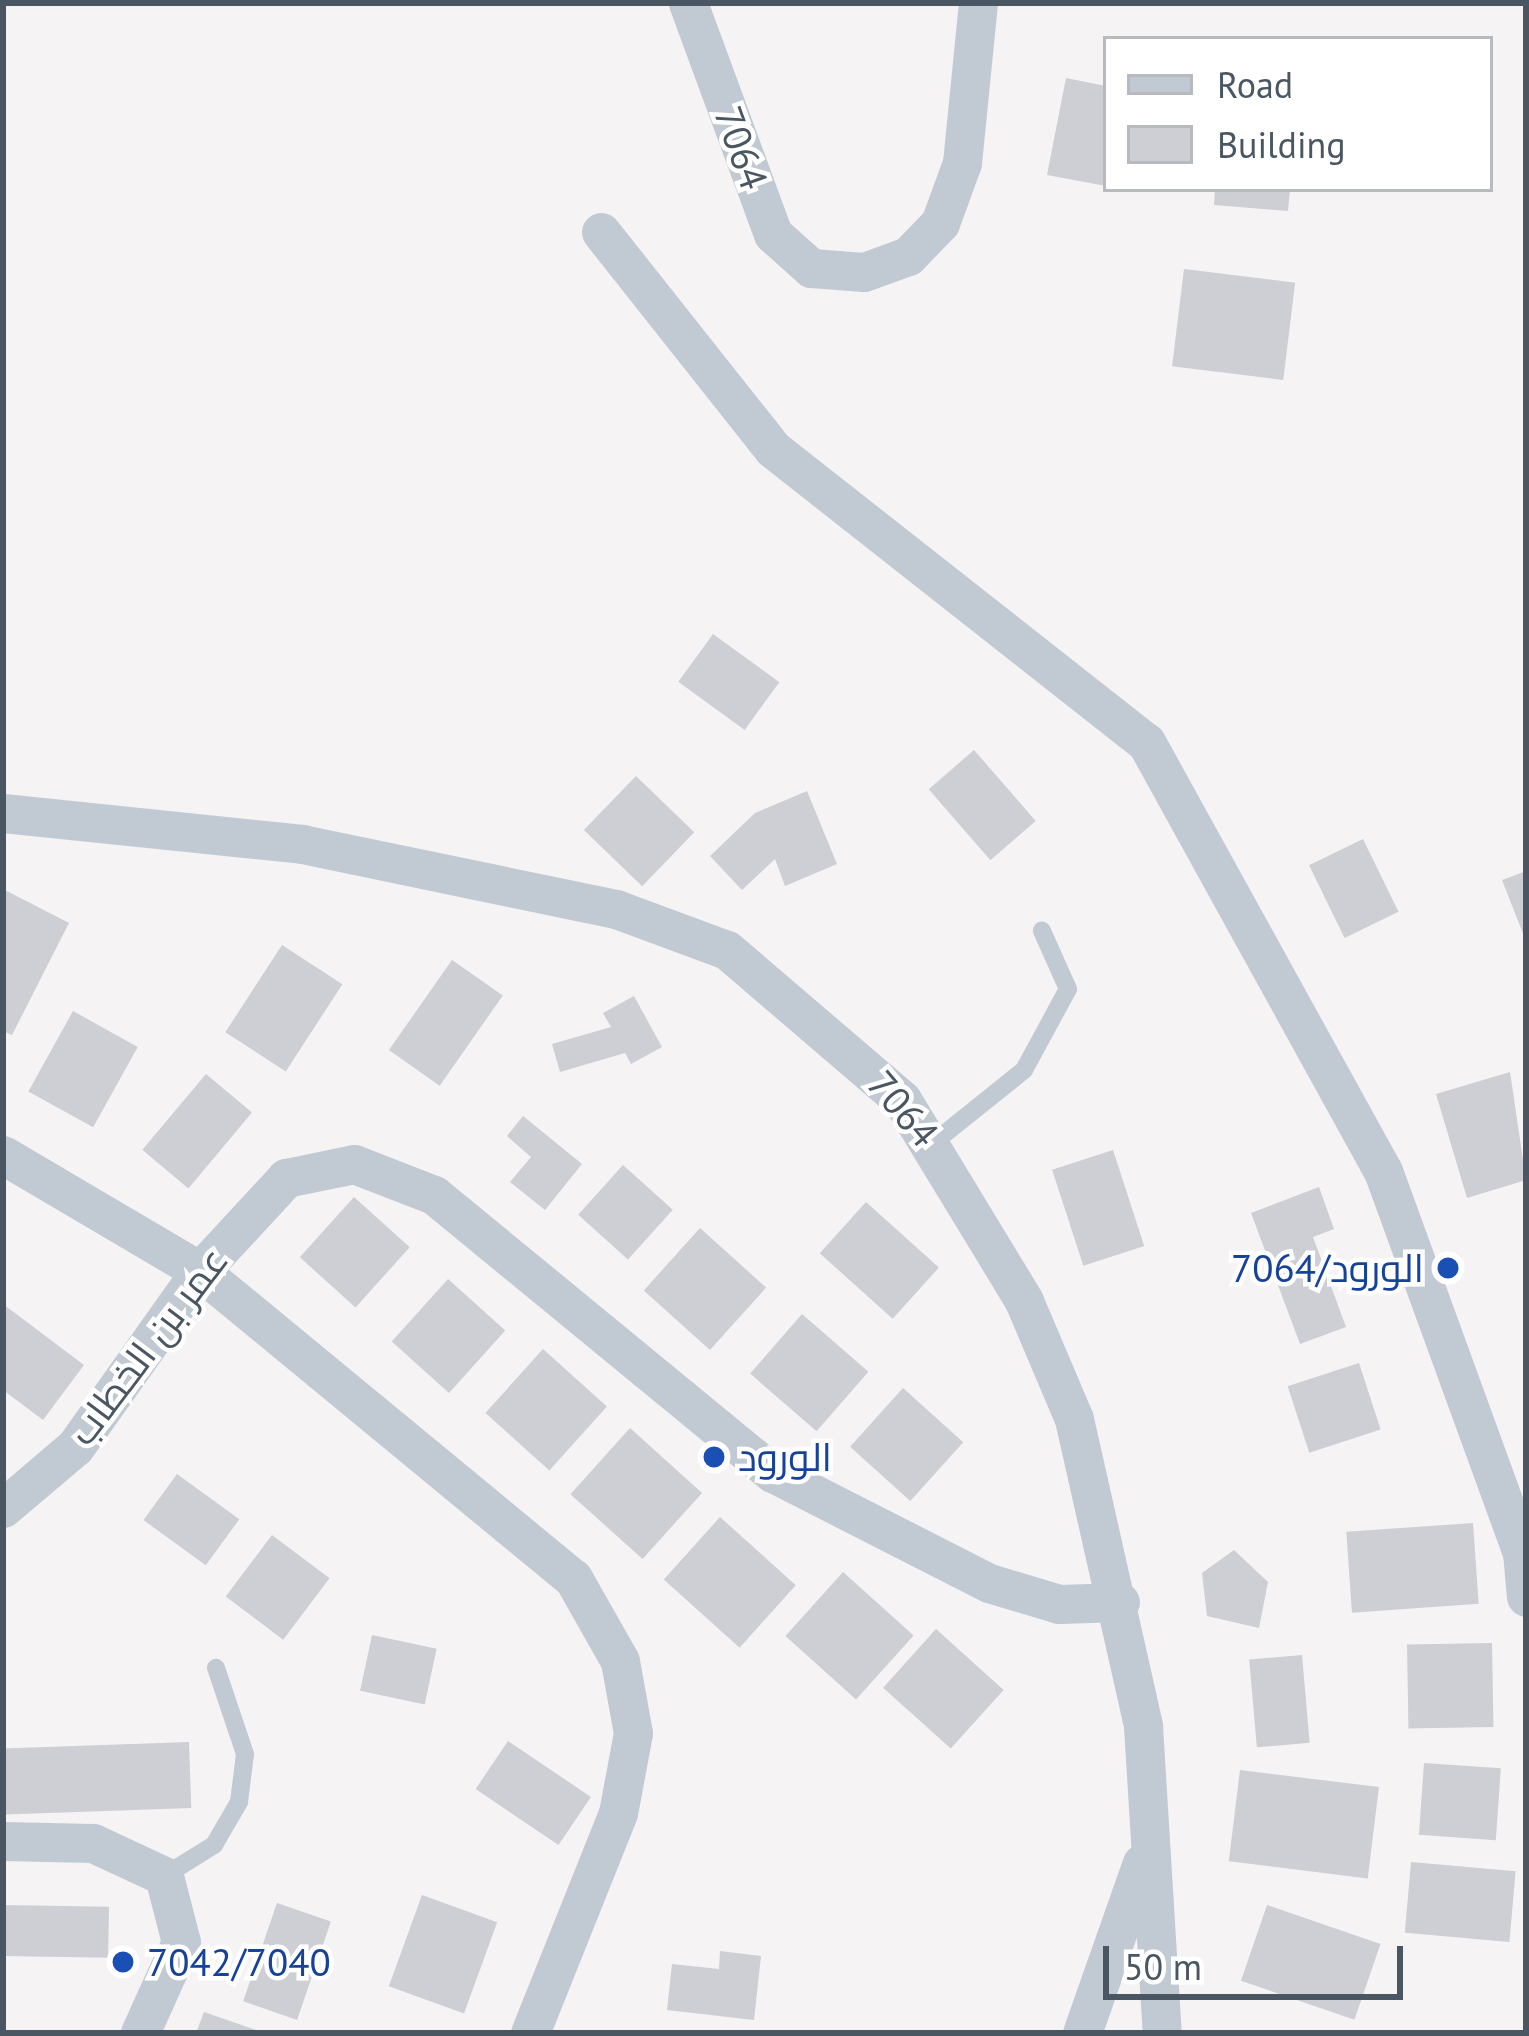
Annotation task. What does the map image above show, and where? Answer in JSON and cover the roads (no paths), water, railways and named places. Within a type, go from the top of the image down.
[{"type":"street","name":"7064","points":[[688,3],[773,234],[811,268],[864,272],[908,256],[940,223],[962,163],[978,3]]},
{"type":"street","points":[[601,232],[773,449],[1146,742],[1383,1172],[1522,1552],[1526,1597]]},
{"type":"street","name":"7064","points":[[3,813],[302,844],[616,909],[727,950],[816,1015],[932,1143],[1024,1300],[1074,1419],[1120,1602],[1143,1726],[1147,1849],[1162,2033]]},
{"type":"street","points":[[3,1155],[200,1271],[573,1578],[620,1661],[633,1733],[618,1813],[530,2033]]},
{"type":"street","name":"عمر بن الخطاب","points":[[3,1508],[75,1447],[200,1271],[286,1178],[354,1164],[434,1196],[773,1473],[989,1583],[1059,1604],[1120,1602]]},
{"type":"street","points":[[3,1841],[93,1843],[164,1876],[181,1942],[140,2033]]},
{"type":"street","points":[[1082,2033],[1147,1849]]},
{"type":"lane","points":[[932,1143],[1024,1070],[1068,989],[1042,932]]},
{"type":"lane","points":[[164,1876],[214,1845],[238,1802],[245,1754],[217,1668]]},
{"type":"place","name":"الورود/7064","points":[[1448,1268]]},
{"type":"place","name":"الورود","points":[[714,1457]]},
{"type":"place","name":"7042/7040","points":[[123,1962]]}]
